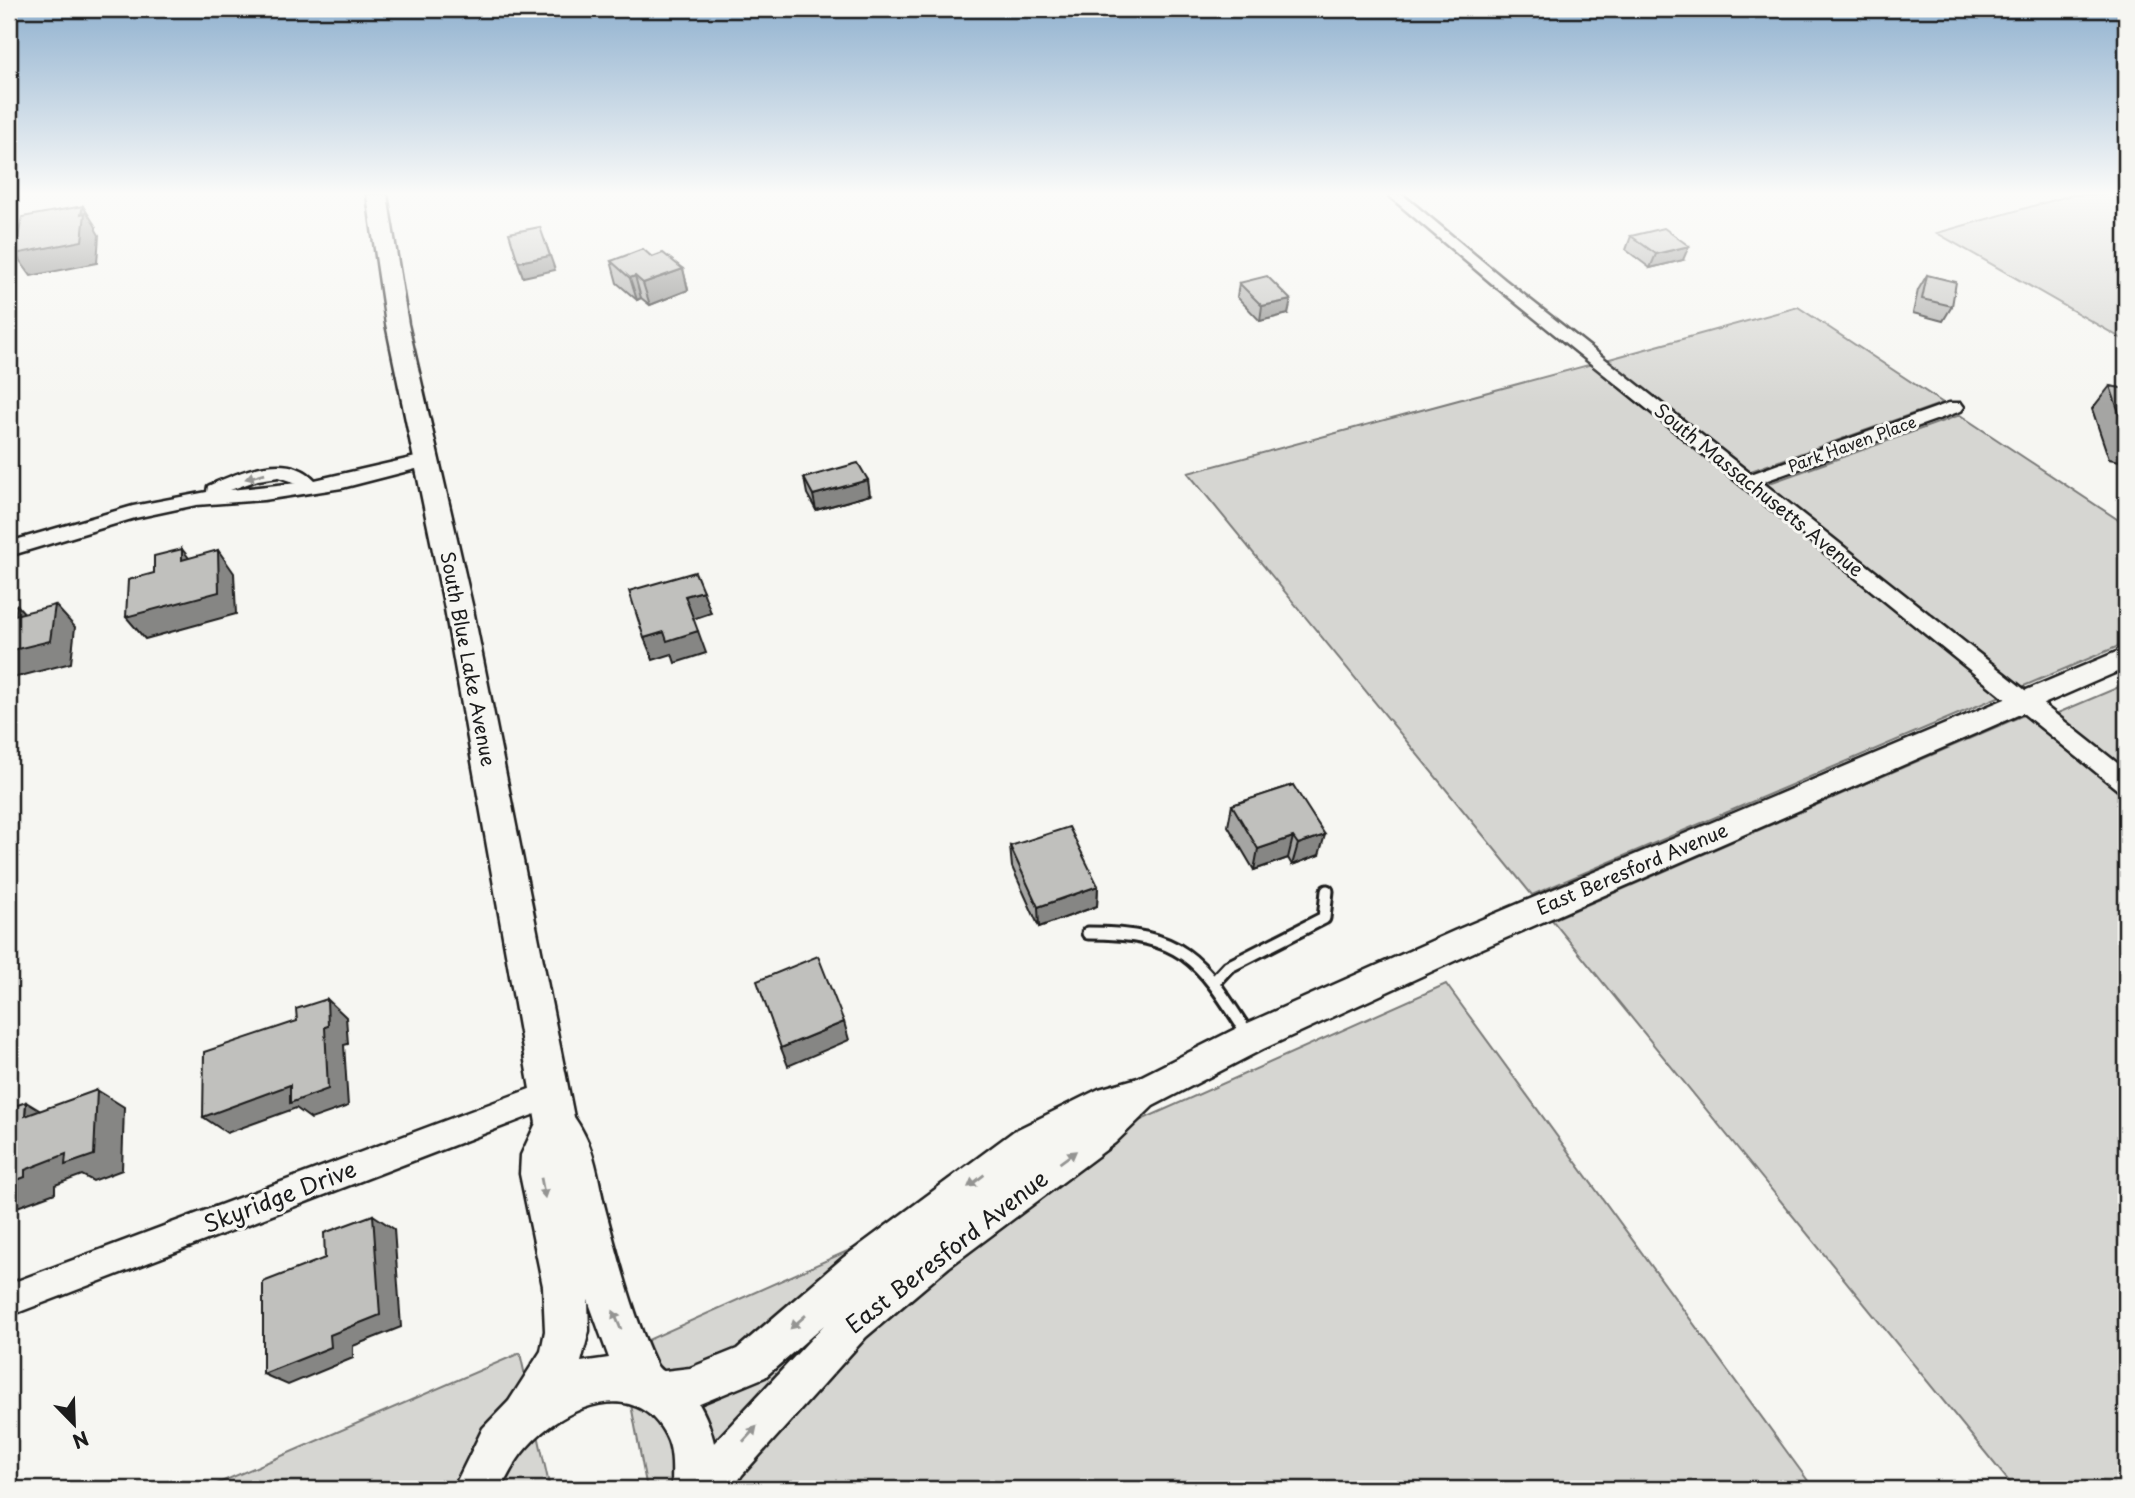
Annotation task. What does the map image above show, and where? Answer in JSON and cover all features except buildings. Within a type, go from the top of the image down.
[{"type":"main road","name":"South Blue Lake Avenue","points":[[388,265],[397,324],[429,460],[554,1109],[574,1152],[585,1209],[611,1305],[648,1388]]},
{"type":"main road","points":[[495,1456],[552,1376],[563,1352],[569,1321],[540,1174],[541,1155],[554,1109]]},
{"type":"main road","points":[[495,1456],[547,1399],[579,1384],[611,1378],[648,1388],[681,1417],[694,1450],[696,1489]]},
{"type":"street","name":"South Massachusetts Avenue","points":[[1478,265],[2126,783]]},
{"type":"street","name":"Park Haven Place","points":[[1748,481],[1955,407]]},
{"type":"street","points":[[9,549],[133,512],[197,499],[264,494],[342,482],[429,460]]},
{"type":"street","name":"East Beresford Avenue","points":[[648,1388],[700,1385],[751,1363],[858,1270],[1027,1143],[1111,1101],[1143,1093],[1251,1038],[1465,941],[2126,657]]},
{"type":"street","name":"East Beresford Avenue","points":[[710,1489],[727,1460],[852,1323],[936,1254],[1103,1131],[1143,1093]]},
{"type":"street","name":"Skyridge Drive","points":[[9,1300],[554,1109]]},
{"type":"street","points":[[466,1489],[495,1456]]},
{"type":"lane","points":[[1214,982],[1228,967],[1324,918],[1327,891]]},
{"type":"lane","points":[[1088,933],[1119,933],[1155,939],[1182,951],[1214,982],[1251,1038]]},
{"type":"shaded area","points":[[1993,265],[2126,265],[2126,341]]},
{"type":"shaded area","points":[[1798,307],[1943,403],[1748,472],[1606,360]]},
{"type":"shaded area","points":[[1592,364],[2003,695],[1532,895],[1188,473]]},
{"type":"shaded area","points":[[1960,415],[2126,525],[2126,643],[2019,688],[1764,485]]},
{"type":"shaded area","points":[[2126,684],[2126,772],[2053,715]]},
{"type":"shaded area","points":[[2026,714],[2126,794],[2126,1489],[2015,1489],[1552,920]]},
{"type":"shaded area","points":[[1446,984],[1814,1489],[647,1489],[621,1352]]},
{"type":"shaded area","points":[[520,1353],[550,1489],[205,1489]]}]
